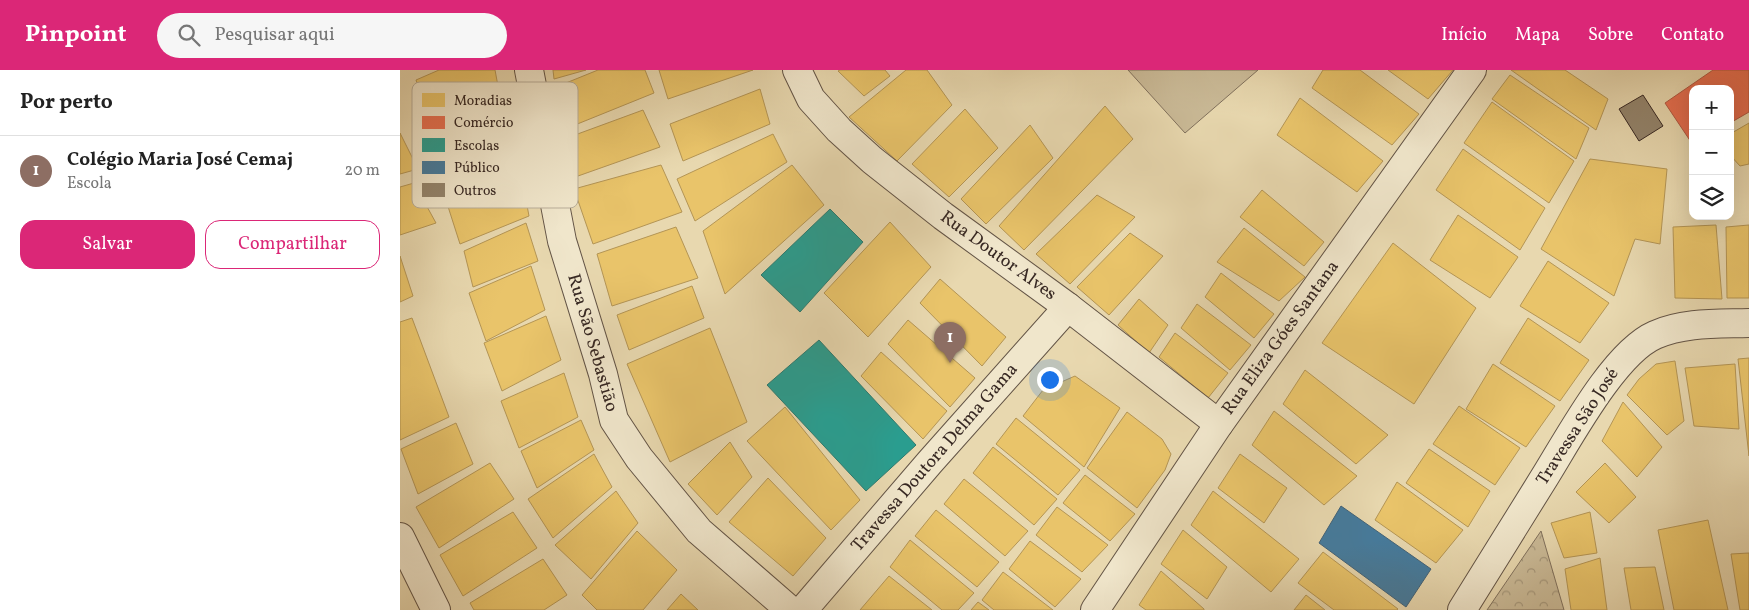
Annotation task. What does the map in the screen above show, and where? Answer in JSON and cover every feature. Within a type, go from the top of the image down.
[{"type":"street","name":"Rua Doutor Alves","points":[[797,70],[812,99],[839,130],[872,160],[943,216],[1068,307],[1219,424]]},
{"type":"street","name":"Rua Eliza Góes Santana","points":[[1095,610],[1219,424],[1472,70]]},
{"type":"street","name":"Rua São Sebastião","points":[[555,208],[562,241],[603,374],[614,420],[639,458],[699,531],[790,610]]},
{"type":"street","name":"Travessa Doutora Delma Gama","points":[[803,610],[930,462],[1068,307]]},
{"type":"street","name":"Travessa São José","points":[[1462,610],[1583,416],[1614,371],[1634,348],[1655,335],[1686,326],[1749,323]]},
{"type":"street","points":[[400,537],[436,610]]},
{"type":"green space","points":[[1128,70],[1258,70],[1185,133]]},
{"type":"green space","points":[[1541,531],[1564,610],[1487,610]]},
{"type":"building: Moradias","points":[[439,70],[495,70],[497,82],[417,82],[416,80]]},
{"type":"building: Moradias","points":[[553,70],[586,70],[554,79]]},
{"type":"building: Moradias","points":[[598,70],[645,70],[654,93],[578,124],[578,82],[568,82]]},
{"type":"building: Moradias","points":[[659,70],[753,70],[668,99]]},
{"type":"building: Moradias","points":[[885,70],[890,76],[864,96],[838,71]]},
{"type":"building: Moradias","points":[[906,70],[927,70],[952,105],[897,161],[849,117]]},
{"type":"building: Moradias","points":[[1323,70],[1360,70],[1419,114],[1392,145],[1312,88]]},
{"type":"building: Moradias","points":[[1388,70],[1453,70],[1428,99]]},
{"type":"building: Moradias","points":[[1511,70],[1565,70],[1608,99],[1596,130]]},
{"type":"building: Moradias","points":[[1510,75],[1589,128],[1576,159],[1492,99]]},
{"type":"building: Moradias","points":[[760,89],[770,124],[683,161],[670,124]]},
{"type":"building: Moradias","points":[[1300,98],[1383,161],[1357,192],[1277,135]]},
{"type":"building: Moradias","points":[[1492,102],[1574,161],[1549,203],[1464,143]]},
{"type":"building: Moradias","points":[[1105,106],[1133,139],[1024,250],[999,226]]},
{"type":"building: Moradias","points":[[965,109],[998,148],[949,197],[912,164]]},
{"type":"building: Moradias","points":[[643,110],[660,147],[578,176],[578,134]]},
{"type":"building: Moradias","points":[[1749,123],[1749,164],[1740,166],[1734,159],[1734,132]]},
{"type":"building: Moradias","points":[[1030,125],[1053,158],[986,224],[961,199]]},
{"type":"building: Moradias","points":[[400,133],[412,157],[412,171],[400,174]]},
{"type":"building: Moradias","points":[[773,134],[787,162],[695,221],[677,179]]},
{"type":"building: Moradias","points":[[1463,149],[1545,208],[1520,250],[1436,190]]},
{"type":"building: Moradias","points":[[1590,159],[1667,169],[1660,244],[1635,239],[1614,296],[1541,249]]},
{"type":"building: Moradias","points":[[661,165],[682,212],[593,244],[578,201],[578,188]]},
{"type":"building: Moradias","points":[[792,165],[824,205],[725,294],[703,231]]},
{"type":"building: Moradias","points":[[412,184],[412,208],[428,208],[436,223],[400,235],[400,187]]},
{"type":"building: Moradias","points":[[1262,190],[1324,242],[1304,266],[1240,217]]},
{"type":"building: Moradias","points":[[1097,195],[1135,217],[1070,284],[1036,254]]},
{"type":"building: Moradias","points":[[448,208],[527,208],[529,216],[460,244]]},
{"type":"building: Moradias","points":[[1458,215],[1518,257],[1490,298],[1430,260]]},
{"type":"building: Moradias","points":[[890,222],[931,267],[868,337],[824,293]]},
{"type":"building: Moradias","points":[[526,223],[538,261],[473,287],[464,251]]},
{"type":"building: Moradias","points":[[1716,225],[1722,299],[1675,298],[1673,227]]},
{"type":"building: Moradias","points":[[1749,225],[1749,298],[1727,298],[1726,227]]},
{"type":"building: Moradias","points":[[676,227],[698,278],[612,306],[597,254]]},
{"type":"building: Moradias","points":[[1244,228],[1305,277],[1279,301],[1217,262]]},
{"type":"building: Moradias","points":[[1130,233],[1163,256],[1109,315],[1077,287]]},
{"type":"building: Moradias","points":[[1393,243],[1476,308],[1414,404],[1322,343]]},
{"type":"building: Moradias","points":[[400,256],[413,296],[400,302]]},
{"type":"building: Moradias","points":[[1548,261],[1609,303],[1580,343],[1520,306]]},
{"type":"building: Moradias","points":[[531,266],[545,310],[486,341],[469,293]]},
{"type":"building: Moradias","points":[[1221,273],[1274,314],[1254,338],[1205,297]]},
{"type":"building: Moradias","points":[[940,279],[1006,337],[982,366],[920,303]]},
{"type":"building: Moradias","points":[[692,286],[704,318],[629,350],[617,315]]},
{"type":"building: Moradias","points":[[1139,299],[1168,325],[1149,353],[1118,325]]},
{"type":"building: Moradias","points":[[1197,304],[1251,345],[1230,370],[1181,328]]},
{"type":"building: Moradias","points":[[546,316],[561,360],[502,391],[484,343]]},
{"type":"building: Moradias","points":[[412,318],[449,417],[400,440],[400,322]]},
{"type":"building: Moradias","points":[[1528,318],[1589,360],[1560,401],[1500,363]]},
{"type":"building: Moradias","points":[[908,320],[975,378],[950,407],[888,344]]},
{"type":"building: Moradias","points":[[710,328],[747,422],[670,462],[627,364]]},
{"type":"building: Moradias","points":[[1175,333],[1228,373],[1208,398],[1159,357]]},
{"type":"building: Moradias","points":[[881,352],[947,411],[923,439],[861,376]]},
{"type":"building: Moradias","points":[[1749,358],[1749,456],[1738,359]]},
{"type":"building: Moradias","points":[[1675,361],[1684,421],[1667,435],[1627,395],[1639,379],[1656,364]]},
{"type":"building: Moradias","points":[[1493,364],[1555,406],[1526,447],[1466,409]]},
{"type":"building: Moradias","points":[[1735,364],[1739,429],[1694,426],[1685,368]]},
{"type":"building: Moradias","points":[[1305,370],[1388,435],[1356,464],[1283,404]]},
{"type":"building: Moradias","points":[[564,373],[578,417],[519,448],[501,401]]},
{"type":"building: Moradias","points":[[1075,376],[1120,408],[1084,467],[1023,416],[1043,390]]},
{"type":"building: Moradias","points":[[1623,402],[1662,447],[1637,477],[1602,441]]},
{"type":"building: Moradias","points":[[1459,406],[1520,448],[1495,485],[1433,444]]},
{"type":"building: Moradias","points":[[785,407],[860,500],[831,530],[747,441]]},
{"type":"building: Moradias","points":[[1274,411],[1357,476],[1324,505],[1252,445]]},
{"type":"building: Moradias","points":[[1127,412],[1162,439],[1171,454],[1165,470],[1137,508],[1087,468]]},
{"type":"building: Moradias","points":[[1016,418],[1080,470],[1058,495],[996,444]]},
{"type":"building: Moradias","points":[[581,420],[594,450],[537,488],[521,451]]},
{"type":"building: Moradias","points":[[456,423],[473,464],[418,494],[401,449]]},
{"type":"building: Moradias","points":[[730,442],[752,477],[717,515],[688,484]]},
{"type":"building: Moradias","points":[[993,447],[1057,499],[1034,525],[973,473]]},
{"type":"building: Moradias","points":[[1429,449],[1490,491],[1468,527],[1406,483]]},
{"type":"building: Moradias","points":[[594,454],[612,487],[553,538],[528,499]]},
{"type":"building: Moradias","points":[[1240,454],[1287,488],[1264,523],[1218,488]]},
{"type":"building: Moradias","points":[[490,463],[514,499],[439,548],[416,507]]},
{"type":"building: Moradias","points":[[1605,463],[1636,497],[1609,523],[1576,492]]},
{"type":"building: Moradias","points":[[1085,475],[1135,514],[1110,541],[1063,503]]},
{"type":"building: Moradias","points":[[768,478],[826,538],[793,576],[729,522]]},
{"type":"building: Moradias","points":[[964,479],[1028,531],[1005,556],[944,504]]},
{"type":"building: Moradias","points":[[1397,482],[1463,530],[1436,563],[1375,520]]},
{"type":"building: Moradias","points":[[616,491],[638,523],[591,579],[555,545]]},
{"type":"building: Moradias","points":[[1213,491],[1299,559],[1271,592],[1191,525]]},
{"type":"building: Moradias","points":[[1057,507],[1108,545],[1082,572],[1036,535]]},
{"type":"building: Moradias","points":[[936,510],[999,562],[977,587],[915,536]]},
{"type":"building: Moradias","points":[[513,512],[537,548],[463,596],[440,555]]},
{"type":"building: Moradias","points":[[1590,512],[1597,553],[1564,558],[1551,523]]},
{"type":"building: Moradias","points":[[1708,520],[1728,610],[1674,610],[1658,530]]},
{"type":"building: Moradias","points":[[1183,530],[1227,567],[1207,599],[1161,564]]},
{"type":"building: Moradias","points":[[637,531],[677,570],[643,610],[597,610],[582,595]]},
{"type":"building: Moradias","points":[[910,540],[974,593],[958,610],[942,610],[890,567]]},
{"type":"building: Moradias","points":[[1030,541],[1081,579],[1055,607],[1009,569]]},
{"type":"building: Moradias","points":[[1323,552],[1398,609],[1334,610],[1298,583]]},
{"type":"building: Moradias","points":[[1749,553],[1749,610],[1740,610],[1731,554]]},
{"type":"building: Moradias","points":[[1600,558],[1607,610],[1571,610],[1565,569]]},
{"type":"building: Moradias","points":[[543,559],[567,595],[544,610],[474,610],[470,603]]},
{"type":"building: Moradias","points":[[1655,567],[1664,610],[1631,610],[1624,568]]},
{"type":"building: Moradias","points":[[1161,571],[1204,610],[1146,610],[1139,605]]},
{"type":"building: Moradias","points":[[1003,572],[1053,610],[994,610],[982,600]]},
{"type":"building: Moradias","points":[[889,576],[932,610],[860,610]]},
{"type":"building: Moradias","points":[[681,594],[698,610],[667,610]]},
{"type":"building: Moradias","points":[[1306,595],[1325,610],[1294,610]]},
{"type":"building: Moradias","points":[[978,602],[989,610],[971,610]]},
{"type":"building: Comércio","points":[[1713,70],[1749,70],[1749,112],[1734,121],[1734,85],[1691,85]]},
{"type":"building: Comércio","points":[[1689,86],[1689,139],[1665,103]]},
{"type":"building: Escolas","points":[[830,209],[863,242],[800,312],[761,275]]},
{"type":"building: Escolas","points":[[819,340],[916,445],[866,491],[767,385]]},
{"type":"building: Público","points":[[1341,506],[1431,569],[1406,607],[1319,543]]},
{"type":"building: Outros","points":[[1643,95],[1663,126],[1639,141],[1619,109]]},
{"type":"place","name":"Colégio Maria José Cemaj","points":[[950,363]]}]
